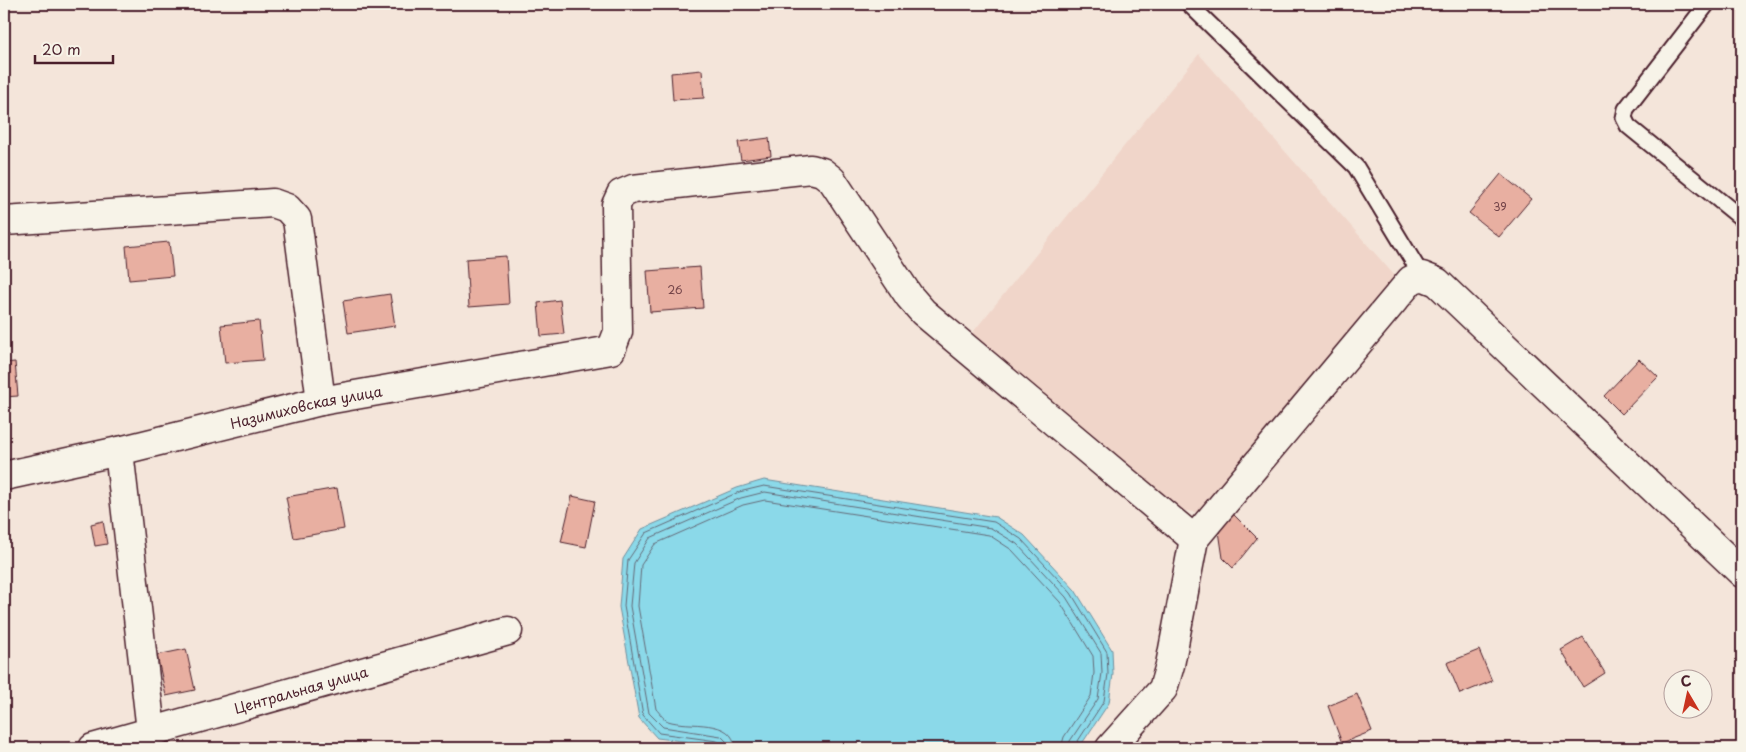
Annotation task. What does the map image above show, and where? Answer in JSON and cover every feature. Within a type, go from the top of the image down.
[{"type":"street","name":"Назимиховская улица","points":[[4,476],[119,451],[321,400],[611,350],[618,332],[616,205],[621,194],[633,189],[811,169],[822,172],[832,180],[909,296],[923,312],[1194,539]]},
{"type":"street","points":[[4,221],[273,203],[287,208],[296,219],[321,400]]},
{"type":"street","points":[[1110,748],[1163,689],[1170,665],[1194,539],[1411,280],[1422,276],[1436,282],[1742,573]]},
{"type":"street","points":[[119,451],[150,732]]},
{"type":"street","name":"Центральная улица","points":[[93,748],[508,631]]},
{"type":"lane","points":[[1189,4],[1356,167],[1422,276]]},
{"type":"lane","points":[[1707,4],[1626,109],[1624,118],[1628,126],[1741,218]]},
{"type":"shaded area","points":[[1199,54],[1395,276],[1203,513],[1178,510],[969,337]]},
{"type":"water","points":[[764,480],[996,517],[1024,535],[1075,590],[1112,650],[1113,674],[1109,703],[1079,748],[740,748],[657,738],[639,718],[619,607],[623,559],[642,529],[737,488]]},
{"type":"building","points":[[702,70],[704,98],[673,100],[671,73]]},
{"type":"building","points":[[769,138],[771,156],[741,160],[738,142]]},
{"type":"building","points":[[1501,174],[1531,199],[1499,237],[1469,213]]},
{"type":"building","points":[[169,242],[173,276],[129,280],[126,246]]},
{"type":"building","points":[[506,256],[509,304],[469,307],[466,259]]},
{"type":"building","points":[[700,267],[703,308],[650,312],[647,271]]},
{"type":"building","points":[[390,294],[395,326],[348,333],[343,301]]},
{"type":"building","points":[[560,300],[564,334],[541,336],[538,303]]},
{"type":"building","points":[[259,321],[263,360],[225,363],[221,325]]},
{"type":"building","points":[[1639,359],[1658,377],[1622,414],[1604,396]]},
{"type":"building","points":[[15,362],[18,396],[4,397],[4,363]]},
{"type":"building","points":[[337,488],[344,529],[294,538],[286,497]]},
{"type":"building","points":[[572,496],[595,501],[586,547],[561,542]]},
{"type":"building","points":[[1233,514],[1257,538],[1233,568],[1223,558],[1219,531]]},
{"type":"building","points":[[103,521],[107,544],[95,546],[91,524]]},
{"type":"building","points":[[1583,637],[1605,673],[1583,687],[1561,650]]},
{"type":"building","points":[[186,649],[195,690],[166,696],[157,655]]},
{"type":"building","points":[[1479,650],[1492,681],[1460,694],[1447,663]]},
{"type":"building","points":[[1357,694],[1372,731],[1342,743],[1328,706]]}]
